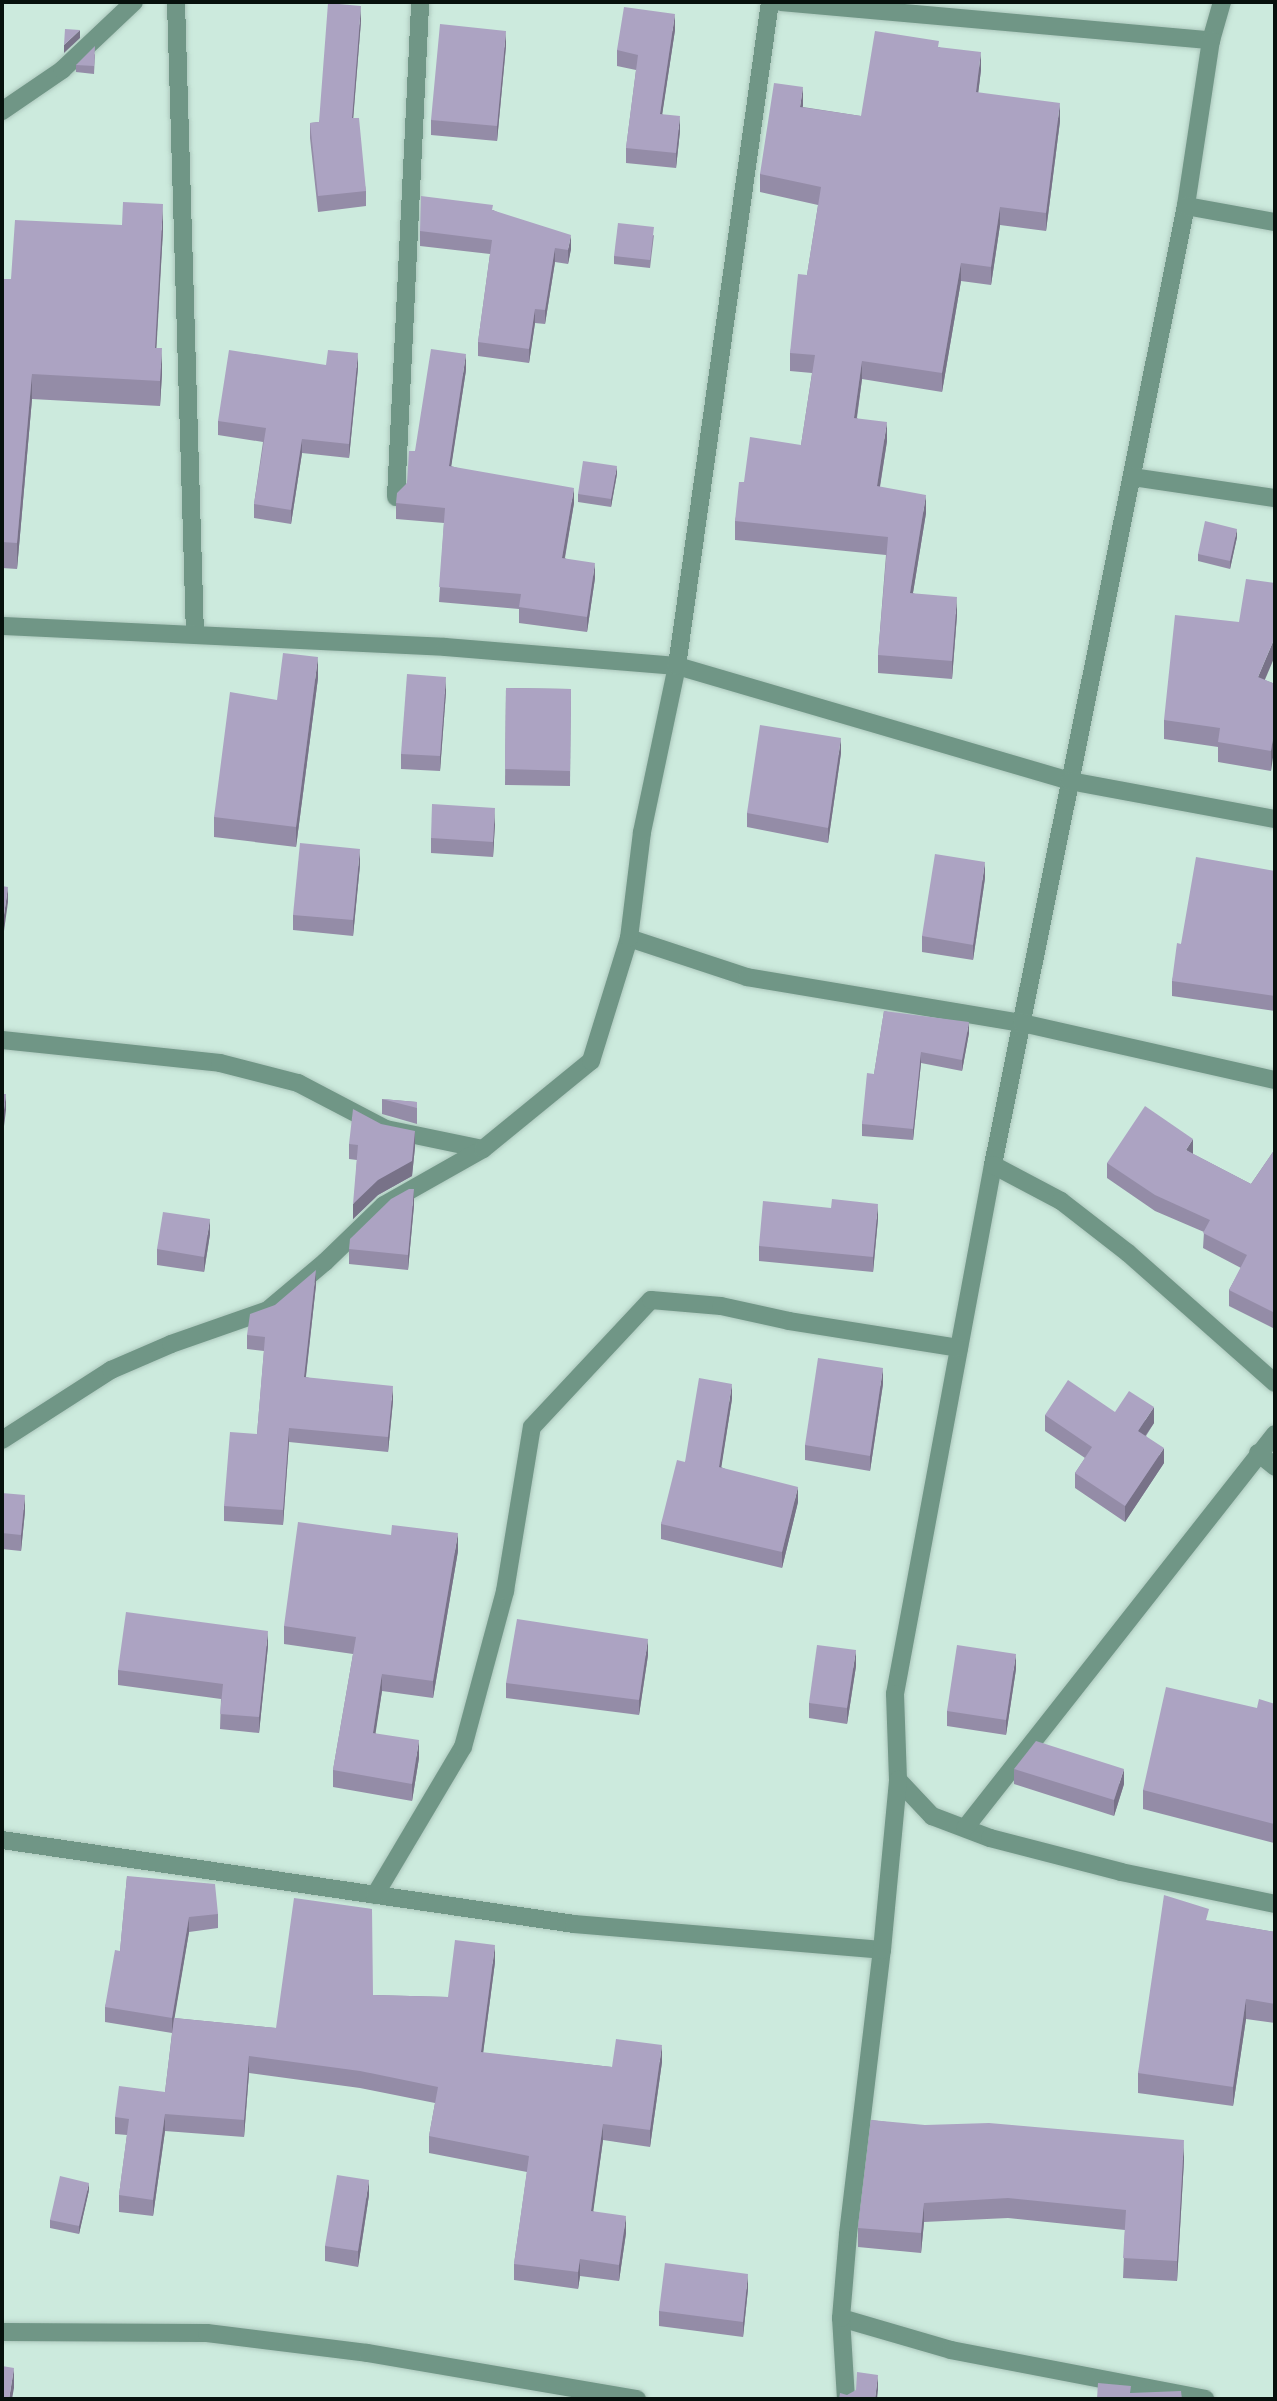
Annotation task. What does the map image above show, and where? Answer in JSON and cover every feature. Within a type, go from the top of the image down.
[{"type":"street","points":[[2,111],[62,70],[134,2]]},
{"type":"street","points":[[176,2],[195,634]]},
{"type":"street","points":[[396,497],[420,2]]},
{"type":"street","points":[[2,1440],[111,1370],[171,1344],[268,1310],[325,1262],[384,1205],[483,1149],[591,1061],[629,938],[642,832],[677,666],[770,2]]},
{"type":"street","points":[[781,2],[1211,40]]},
{"type":"street","points":[[846,2399],[841,2318],[898,1780],[895,1694],[993,1164],[1186,206],[1211,40],[1222,2]]},
{"type":"street","points":[[1186,206],[1275,222]]},
{"type":"street","points":[[1132,477],[1275,498]]},
{"type":"street","points":[[2,626],[445,647],[677,666],[1070,781],[1275,819]]},
{"type":"street","points":[[629,938],[747,977],[1022,1024],[1275,1080]]},
{"type":"street","points":[[2,1040],[220,1063],[298,1083],[386,1129],[483,1149]]},
{"type":"street","points":[[993,1164],[1071,1208],[1128,1253],[1275,1383]]},
{"type":"street","points":[[375,1895],[463,1747],[505,1591],[533,1427],[651,1300],[721,1306],[789,1321],[959,1348]]},
{"type":"street","points":[[965,1828],[1275,1434]]},
{"type":"street","points":[[1258,1453],[1275,1467]]},
{"type":"street","points":[[898,1780],[932,1816],[990,1838],[1121,1872],[1275,1905]]},
{"type":"street","points":[[2,1840],[375,1895],[652,1932],[882,1950]]},
{"type":"street","points":[[841,2318],[951,2350],[1205,2399]]},
{"type":"street","points":[[2,2332],[207,2333],[367,2353],[637,2399]]},
{"type":"building","points":[[328,3],[361,6],[352,118],[359,118],[366,191],[318,196],[310,123],[319,122]]},
{"type":"building","points":[[624,7],[675,14],[660,114],[680,116],[676,153],[626,148],[638,55],[617,50]]},
{"type":"building","points":[[440,24],[506,31],[497,126],[431,120]]},
{"type":"building","points":[[65,29],[80,30],[64,45]]},
{"type":"building","points":[[875,31],[939,41],[938,47],[981,52],[976,92],[1060,103],[1046,213],[1000,207],[991,267],[961,263],[942,373],[862,361],[854,418],[887,422],[877,486],[926,495],[910,593],[957,597],[952,661],[878,655],[888,537],[735,521],[739,482],[744,482],[750,437],[801,445],[815,355],[790,353],[798,274],[807,275],[821,187],[760,174],[774,83],[803,87],[800,107],[861,116]]},
{"type":"building","points":[[95,46],[94,66],[76,65]]},
{"type":"building","points":[[421,196],[493,205],[492,210],[571,235],[568,250],[555,248],[545,310],[535,309],[529,349],[478,342],[492,240],[420,231]]},
{"type":"building","points":[[123,202],[163,204],[155,348],[162,348],[160,381],[32,374],[17,543],[2,542],[2,279],[11,279],[15,220],[122,225]]},
{"type":"building","points":[[618,223],[654,227],[650,260],[614,256]]},
{"type":"building","points":[[431,349],[466,354],[449,466],[574,488],[562,558],[595,563],[587,617],[519,607],[521,594],[439,587],[445,508],[396,503],[397,493],[407,483],[409,451],[415,451]]},
{"type":"building","points":[[229,350],[326,365],[328,350],[358,353],[349,444],[302,439],[291,510],[254,504],[266,428],[218,421]]},
{"type":"building","points":[[583,461],[617,466],[611,499],[578,494]]},
{"type":"building","points":[[1205,521],[1237,529],[1230,561],[1198,554]]},
{"type":"building","points":[[1246,579],[1275,583],[1275,637],[1258,677],[1275,684],[1275,724],[1271,751],[1218,742],[1220,728],[1164,720],[1175,615],[1239,622]]},
{"type":"building","points":[[283,653],[318,657],[296,827],[214,817],[230,692],[277,700]]},
{"type":"building","points":[[407,674],[446,677],[440,756],[401,754]]},
{"type":"building","points":[[506,688],[571,689],[570,771],[505,769]]},
{"type":"building","points":[[760,725],[841,738],[828,828],[747,813]]},
{"type":"building","points":[[432,804],[495,808],[493,842],[431,838]]},
{"type":"building","points":[[300,843],[360,849],[353,920],[293,915]]},
{"type":"building","points":[[935,854],[985,862],[973,945],[922,936]]},
{"type":"building","points":[[1196,857],[1275,871],[1275,996],[1172,981],[1177,943],[1181,944]]},
{"type":"building","points":[[2,886],[8,887],[3,922],[2,922]]},
{"type":"building","points":[[884,1011],[969,1022],[962,1060],[921,1052],[913,1129],[862,1124],[867,1073],[874,1074]]},
{"type":"building","points":[[2,1094],[6,1094],[2,1126]]},
{"type":"building","points":[[382,1099],[417,1102],[417,1108]]},
{"type":"building","points":[[1145,1106],[1193,1139],[1186,1150],[1251,1184],[1275,1149],[1275,1313],[1229,1290],[1247,1255],[1203,1233],[1210,1220],[1155,1195],[1107,1163]]},
{"type":"building","points":[[353,1109],[381,1124],[415,1131],[412,1161],[378,1180],[353,1204],[358,1145],[349,1144]]},
{"type":"building","points":[[414,1189],[408,1255],[349,1249],[350,1239],[391,1199]]},
{"type":"building","points":[[832,1199],[878,1204],[873,1257],[759,1246],[763,1201],[831,1208]]},
{"type":"building","points":[[163,1212],[210,1219],[204,1257],[157,1249]]},
{"type":"building","points":[[316,1270],[304,1377],[393,1386],[388,1437],[289,1428],[283,1510],[224,1506],[230,1432],[257,1434],[265,1337],[247,1335],[250,1314],[275,1305]]},
{"type":"building","points":[[818,1358],[883,1368],[870,1456],[805,1445]]},
{"type":"building","points":[[699,1378],[732,1384],[719,1467],[798,1487],[782,1552],[661,1524],[677,1460],[685,1462]]},
{"type":"building","points":[[1068,1380],[1115,1412],[1129,1391],[1154,1407],[1138,1431],[1164,1448],[1125,1506],[1075,1473],[1092,1447],[1045,1415]]},
{"type":"building","points":[[2,1493],[25,1495],[21,1535],[2,1533]]},
{"type":"building","points":[[298,1522],[391,1535],[392,1525],[458,1533],[433,1681],[382,1674],[373,1733],[419,1740],[412,1784],[333,1770],[356,1637],[284,1626]]},
{"type":"building","points":[[126,1612],[268,1631],[259,1717],[220,1714],[223,1684],[118,1670]]},
{"type":"building","points":[[517,1619],[648,1639],[639,1700],[506,1683]]},
{"type":"building","points":[[817,1645],[856,1650],[847,1708],[809,1703]]},
{"type":"building","points":[[957,1645],[1016,1654],[1006,1720],[947,1711]]},
{"type":"building","points":[[1166,1687],[1257,1708],[1259,1699],[1275,1704],[1274,1824],[1143,1790]]},
{"type":"building","points":[[1036,1741],[1124,1769],[1114,1800],[1014,1769]]},
{"type":"building","points":[[127,1876],[215,1884],[218,1914],[189,1917],[172,2018],[105,2007],[115,1950],[120,1951]]},
{"type":"building","points":[[1164,1895],[1209,1909],[1206,1920],[1275,1932],[1275,2004],[1246,1999],[1233,2087],[1138,2073]]},
{"type":"building","points":[[294,1898],[372,1909],[373,1995],[448,1997],[455,1940],[495,1945],[481,2052],[612,2067],[616,2039],[662,2045],[650,2130],[603,2124],[591,2211],[626,2216],[619,2265],[580,2259],[578,2272],[514,2264],[529,2156],[429,2136],[438,2087],[360,2071],[249,2056],[244,2120],[165,2114],[153,2200],[119,2195],[129,2119],[115,2117],[119,2086],[165,2092],[174,2018],[276,2028]]},
{"type":"building","points":[[871,2120],[925,2125],[989,2123],[1184,2140],[1177,2261],[1123,2258],[1126,2210],[1008,2198],[924,2203],[921,2233],[858,2228]]},
{"type":"building","points":[[337,2175],[369,2180],[358,2251],[325,2246]]},
{"type":"building","points":[[60,2176],[89,2183],[79,2226],[50,2220]]},
{"type":"building","points":[[665,2263],[748,2274],[743,2322],[659,2311]]},
{"type":"building","points":[[2,2366],[14,2368],[9,2399],[2,2399]]},
{"type":"building","points":[[857,2372],[878,2375],[875,2399],[839,2399],[840,2393],[847,2395],[856,2390]]},
{"type":"building","points":[[1098,2383],[1131,2386],[1130,2393],[1181,2391],[1182,2399],[1097,2399]]}]
